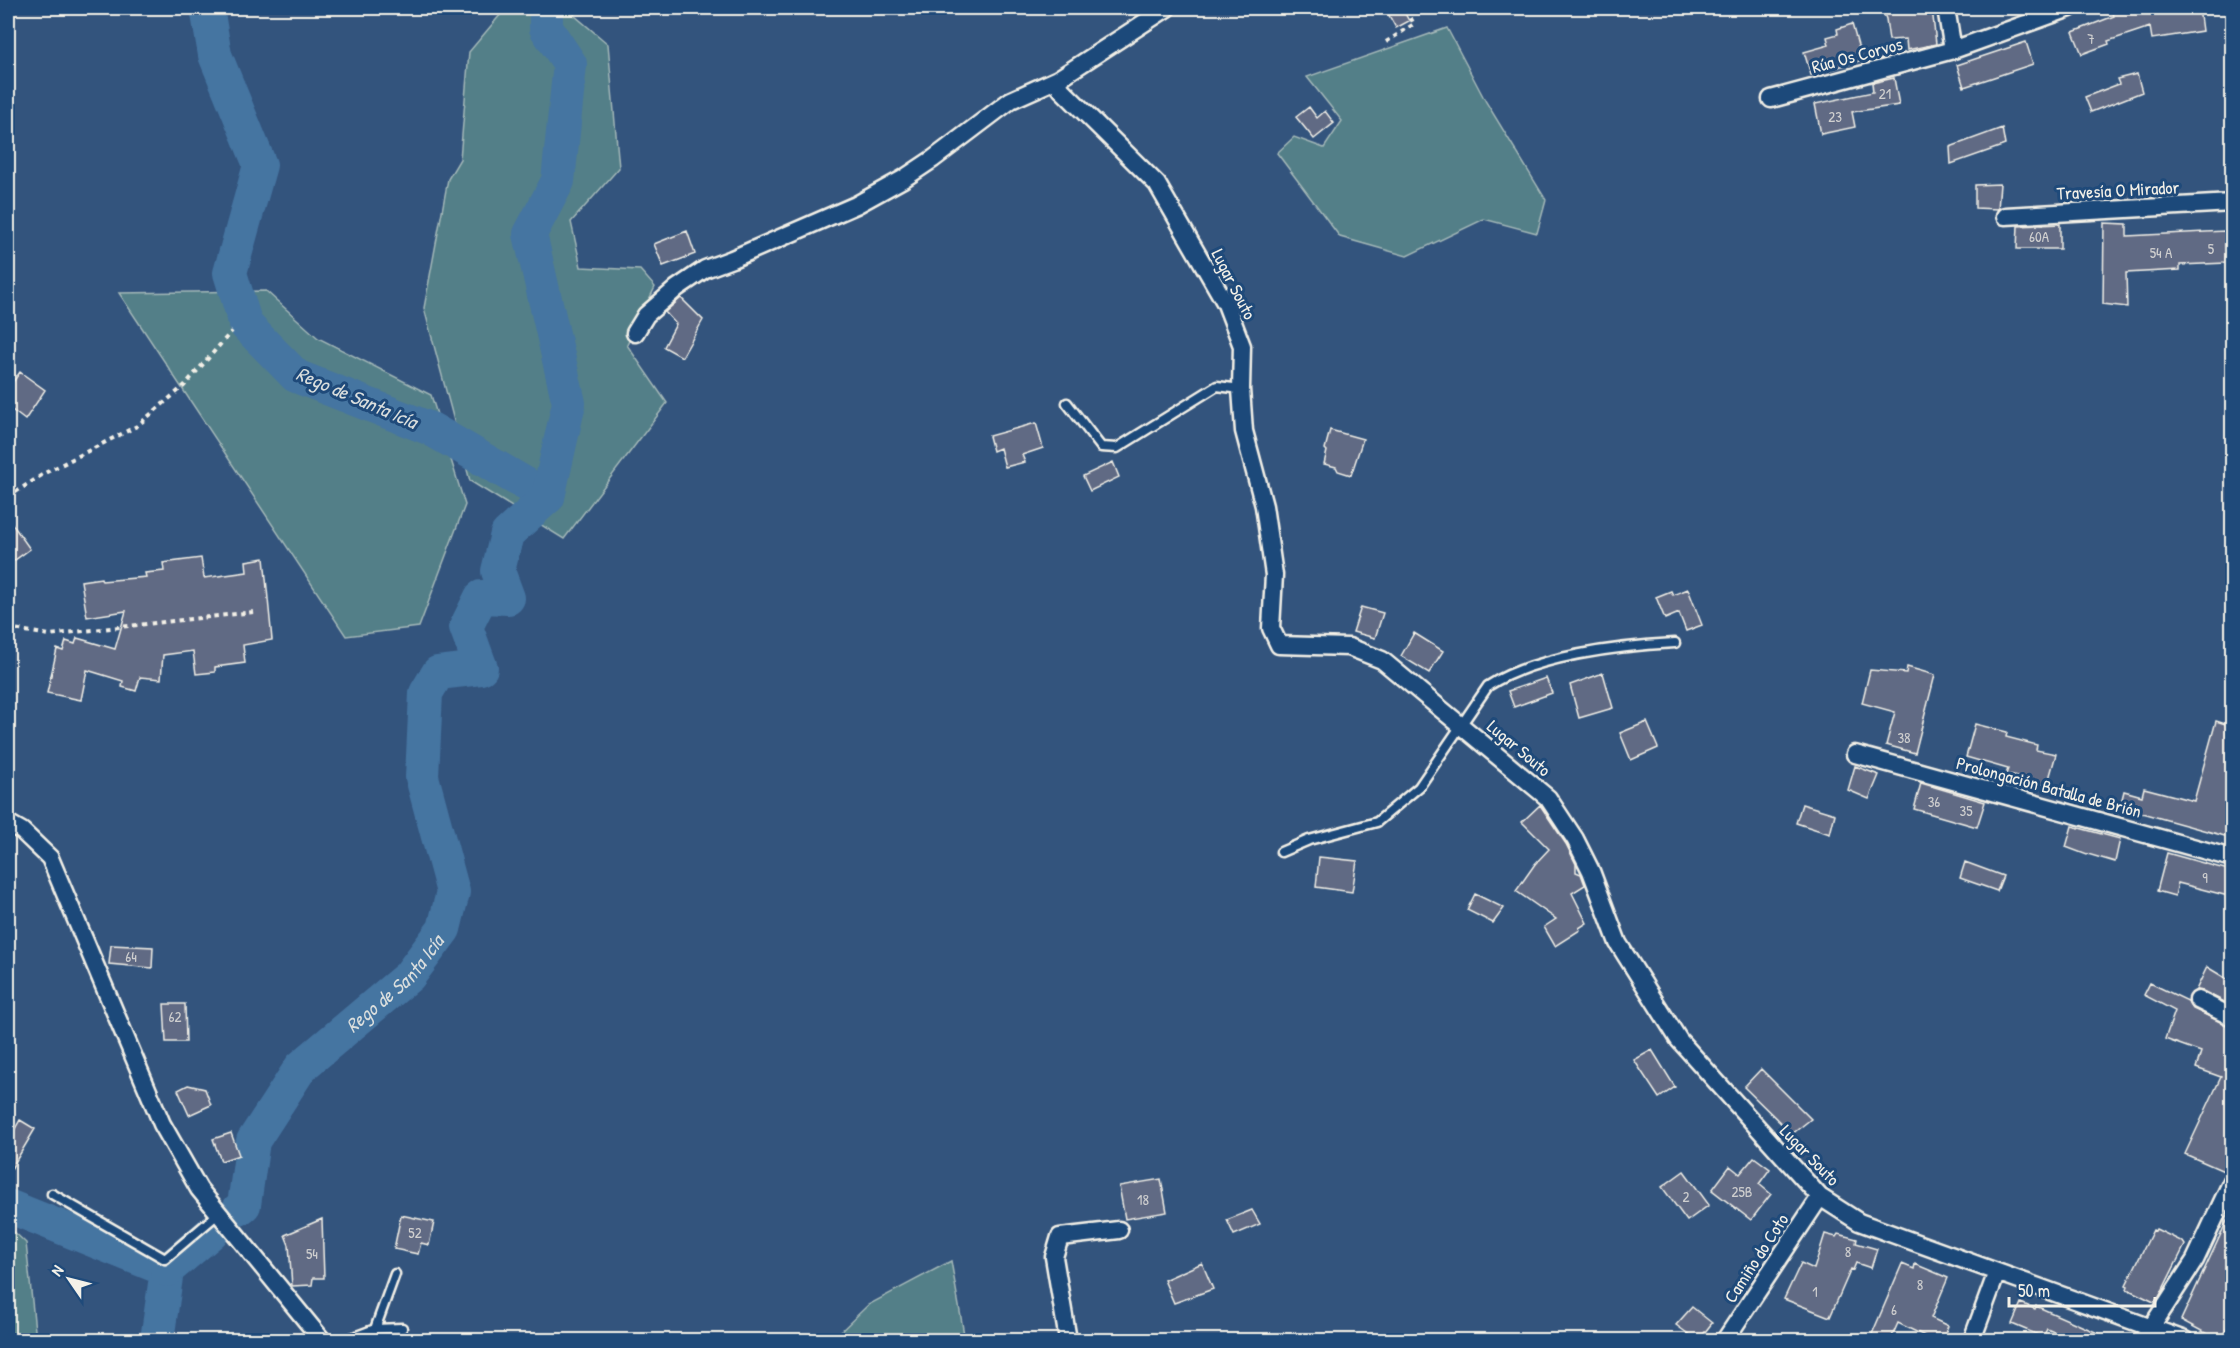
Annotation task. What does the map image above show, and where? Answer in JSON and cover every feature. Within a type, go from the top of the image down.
[{"type":"street","points":[[635,333],[646,315],[677,288],[705,269],[826,218],[894,184],[933,159],[1011,100],[1058,79],[1167,8]]},
{"type":"street","points":[[1946,8],[1953,50]]},
{"type":"street","name":"Rúa Os Corvos","points":[[1771,99],[1953,50],[2070,8]]},
{"type":"street","name":"Lugar Souto","points":[[1058,79],[1061,89],[1157,184],[1226,304],[1242,346],[1241,389],[1244,431],[1264,506],[1274,575],[1270,628],[1279,645],[1349,647],[1382,660],[1548,798],[1575,839],[1591,871],[1618,943],[1679,1040],[1820,1197],[1859,1222],[1997,1272],[2148,1334],[2185,1341]]},
{"type":"street","name":"Travesía O Mirador","points":[[2005,216],[2232,203]]},
{"type":"street","name":"Prolongación Batalla de Brión","points":[[1855,754],[2232,858]]},
{"type":"street","points":[[8,823],[22,831],[50,858],[162,1124],[199,1189],[322,1341]]},
{"type":"street","points":[[2199,1000],[2232,1017]]},
{"type":"street","points":[[2148,1334],[2195,1260],[2232,1181]]},
{"type":"street","name":"Camiño do Coto","points":[[1725,1341],[1820,1197]]},
{"type":"street","points":[[1068,1341],[1054,1257],[1060,1237],[1119,1230]]},
{"type":"street","points":[[1972,1341],[1997,1272]]},
{"type":"lane","points":[[1067,403],[1101,447],[1116,448],[1217,386],[1241,389]]},
{"type":"lane","points":[[1281,852],[1309,840],[1377,822],[1419,787],[1488,686],[1504,675],[1540,664],[1622,646],[1675,643]]},
{"type":"lane","points":[[52,1194],[165,1259],[219,1213]]},
{"type":"lane","points":[[375,1329],[395,1274]]},
{"type":"lane","points":[[346,1341],[375,1329],[402,1328]]},
{"type":"path","points":[[1386,42],[1414,24],[1405,8]]},
{"type":"path","points":[[8,497],[45,473],[137,426],[184,386],[232,331]]},
{"type":"path","points":[[8,628],[49,635],[253,612]]},
{"type":"green space","points":[[506,8],[578,8],[574,15],[608,44],[619,168],[571,222],[581,267],[640,270],[655,287],[627,345],[667,403],[564,539],[470,481],[424,308],[448,179],[460,159],[469,52]]},
{"type":"green space","points":[[1447,28],[1486,102],[1546,200],[1537,233],[1484,219],[1407,256],[1340,237],[1277,153],[1294,137],[1324,148],[1342,121],[1307,77]]},
{"type":"green space","points":[[266,291],[318,338],[431,395],[465,505],[419,627],[346,636],[119,293]]},
{"type":"green space","points":[[8,1226],[26,1243],[36,1340],[8,1340]]},
{"type":"green space","points":[[951,1261],[965,1340],[832,1340],[868,1305]]},
{"type":"building","points":[[1385,8],[1402,8],[1409,21],[1396,28]]},
{"type":"building","points":[[1882,8],[1932,8],[1936,44],[1907,50],[1906,39],[1889,40]]},
{"type":"building","points":[[2120,8],[2199,8],[2202,31],[2152,39],[2150,27],[2108,41],[2109,44],[2082,54],[2073,32],[2114,16],[2112,10]]},
{"type":"building","points":[[1852,24],[1862,60],[1811,75],[1804,52],[1829,45],[1827,37],[1838,34],[1837,29]]},
{"type":"building","points":[[2026,42],[2033,64],[1964,87],[1957,65]]},
{"type":"building","points":[[2137,74],[2142,92],[2091,112],[2085,97],[2119,84],[2117,79]]},
{"type":"building","points":[[1894,78],[1899,105],[1852,112],[1855,127],[1821,134],[1815,104],[1873,92],[1872,83]]},
{"type":"building","points":[[1309,107],[1317,118],[1325,111],[1334,123],[1314,139],[1296,117]]},
{"type":"building","points":[[2002,128],[2005,145],[1951,164],[1950,147]]},
{"type":"building","points":[[2000,184],[1998,209],[1975,208],[1975,185]]},
{"type":"building","points":[[2104,223],[2127,224],[2127,236],[2225,231],[2226,263],[2180,265],[2180,270],[2126,273],[2127,307],[2103,304]]},
{"type":"building","points":[[2060,224],[2060,249],[2017,249],[2018,226]]},
{"type":"building","points":[[687,231],[695,254],[663,266],[654,244]]},
{"type":"building","points":[[681,298],[703,320],[682,357],[664,347],[676,324],[665,312]]},
{"type":"building","points":[[20,372],[45,390],[25,420],[8,407],[8,389]]},
{"type":"building","points":[[1036,423],[1043,448],[1022,455],[1025,462],[1005,467],[1000,448],[993,451],[989,436]]},
{"type":"building","points":[[1330,430],[1363,439],[1351,475],[1324,464]]},
{"type":"building","points":[[1113,462],[1119,477],[1090,491],[1083,476]]},
{"type":"building","points":[[8,518],[30,549],[8,565]]},
{"type":"building","points":[[201,558],[204,578],[247,572],[246,561],[264,558],[272,640],[243,645],[245,663],[215,667],[215,672],[196,674],[193,651],[163,655],[161,679],[140,677],[136,691],[122,687],[123,681],[87,670],[81,700],[47,693],[57,649],[63,651],[66,641],[75,644],[77,638],[115,649],[126,611],[87,617],[81,581],[146,577],[145,573],[164,571],[163,563]]},
{"type":"building","points":[[1688,589],[1702,625],[1686,631],[1679,613],[1665,619],[1656,597],[1671,591],[1673,595]]},
{"type":"building","points":[[1361,607],[1383,613],[1375,638],[1353,632]]},
{"type":"building","points":[[1414,633],[1443,651],[1429,673],[1401,656]]},
{"type":"building","points":[[1907,667],[1935,675],[1915,753],[1886,745],[1895,712],[1862,703],[1870,670],[1906,673]]},
{"type":"building","points":[[1603,673],[1613,708],[1579,718],[1570,685]]},
{"type":"building","points":[[1546,678],[1552,693],[1514,707],[1508,691]]},
{"type":"building","points":[[2216,721],[2232,726],[2232,838],[2120,807],[2124,791],[2142,796],[2144,788],[2194,801]]},
{"type":"building","points":[[1647,722],[1658,748],[1631,760],[1620,733]]},
{"type":"building","points":[[1975,724],[2007,732],[2006,737],[2037,745],[2036,750],[2056,754],[2047,786],[2006,774],[2008,769],[1966,757]]},
{"type":"building","points":[[1855,766],[1879,775],[1869,799],[1848,790]]},
{"type":"building","points":[[1921,783],[1985,802],[1977,827],[1914,809]]},
{"type":"building","points":[[1802,804],[1835,814],[1830,834],[1796,823]]},
{"type":"building","points":[[1540,805],[1566,844],[1576,864],[1576,872],[1581,874],[1585,885],[1572,893],[1587,923],[1555,946],[1544,927],[1556,919],[1516,891],[1549,849],[1522,822]]},
{"type":"building","points":[[2072,826],[2120,839],[2115,862],[2066,847]]},
{"type":"building","points":[[2167,853],[2232,871],[2232,897],[2178,883],[2175,896],[2157,891]]},
{"type":"building","points":[[1319,857],[1357,861],[1352,892],[1316,887]]},
{"type":"building","points":[[1965,862],[2003,876],[1997,891],[1960,878]]},
{"type":"building","points":[[1475,894],[1504,908],[1493,923],[1467,910]]},
{"type":"building","points":[[111,945],[153,947],[152,968],[109,964]]},
{"type":"building","points":[[2207,967],[2232,982],[2232,1006],[2203,991],[2196,990]]},
{"type":"building","points":[[2150,983],[2188,1001],[2193,1009],[2232,1027],[2232,1171],[2226,1172],[2185,1154],[2221,1077],[2196,1068],[2201,1052],[2165,1039],[2175,1011],[2144,995]]},
{"type":"building","points":[[164,1004],[185,1004],[186,1042],[166,1042]]},
{"type":"building","points":[[1652,1050],[1675,1087],[1659,1098],[1634,1060]]},
{"type":"building","points":[[1761,1069],[1811,1119],[1792,1134],[1744,1087]]},
{"type":"building","points":[[188,1085],[205,1089],[211,1105],[189,1115],[178,1090]]},
{"type":"building","points":[[20,1120],[35,1129],[8,1174],[8,1141]]},
{"type":"building","points":[[231,1133],[239,1155],[221,1161],[213,1139]]},
{"type":"building","points":[[1754,1157],[1770,1169],[1759,1184],[1771,1194],[1751,1220],[1712,1190],[1730,1166],[1740,1174]]},
{"type":"building","points":[[1684,1171],[1709,1205],[1687,1221],[1662,1187]]},
{"type":"building","points":[[1161,1179],[1167,1212],[1125,1219],[1119,1186]]},
{"type":"building","points":[[1252,1210],[1260,1224],[1234,1235],[1227,1220]]},
{"type":"building","points":[[2232,1210],[2232,1316],[2222,1339],[2209,1335],[2181,1320]]},
{"type":"building","points":[[401,1215],[434,1222],[429,1245],[421,1243],[418,1254],[394,1249]]},
{"type":"building","points":[[322,1219],[324,1278],[313,1278],[312,1285],[292,1286],[289,1245],[285,1235]]},
{"type":"building","points":[[2156,1229],[2185,1245],[2159,1297],[2154,1302],[2127,1289],[2126,1285],[2153,1230]]},
{"type":"building","points":[[1825,1234],[1836,1237],[1838,1234],[1857,1239],[1856,1243],[1877,1249],[1871,1268],[1856,1263],[1853,1270],[1851,1269],[1830,1317],[1784,1299],[1801,1263],[1814,1269]]},
{"type":"building","points":[[1202,1263],[1213,1289],[1174,1303],[1164,1280]]},
{"type":"building","points":[[1902,1264],[1914,1269],[1915,1264],[1948,1278],[1931,1318],[1948,1326],[1942,1341],[1935,1341],[1898,1323],[1890,1341],[1869,1341]]},
{"type":"building","points":[[2021,1303],[2035,1309],[2036,1306],[2116,1341],[2074,1341],[2047,1329],[2043,1337],[2012,1324]]},
{"type":"building","points":[[1692,1307],[1712,1323],[1698,1341],[1676,1325]]},
{"type":"waterway","name":"Rego de Santa Icía","points":[[207,8],[215,55],[260,165],[230,273],[246,325],[296,376],[431,429],[548,497]]},
{"type":"waterway","name":"Rego de Santa Icía","points":[[239,1209],[244,1205],[253,1141],[301,1067],[409,976],[444,929],[453,892],[422,777],[426,693],[438,673],[481,668],[466,627],[481,597],[508,598],[498,571],[507,534],[548,497],[569,403],[530,234],[558,181],[570,64],[546,28],[546,8]]},
{"type":"waterway","points":[[8,1206],[167,1270],[157,1340]]},
{"type":"waterway","name":"Rego de Santa Icía","points":[[167,1270],[212,1232]]}]
